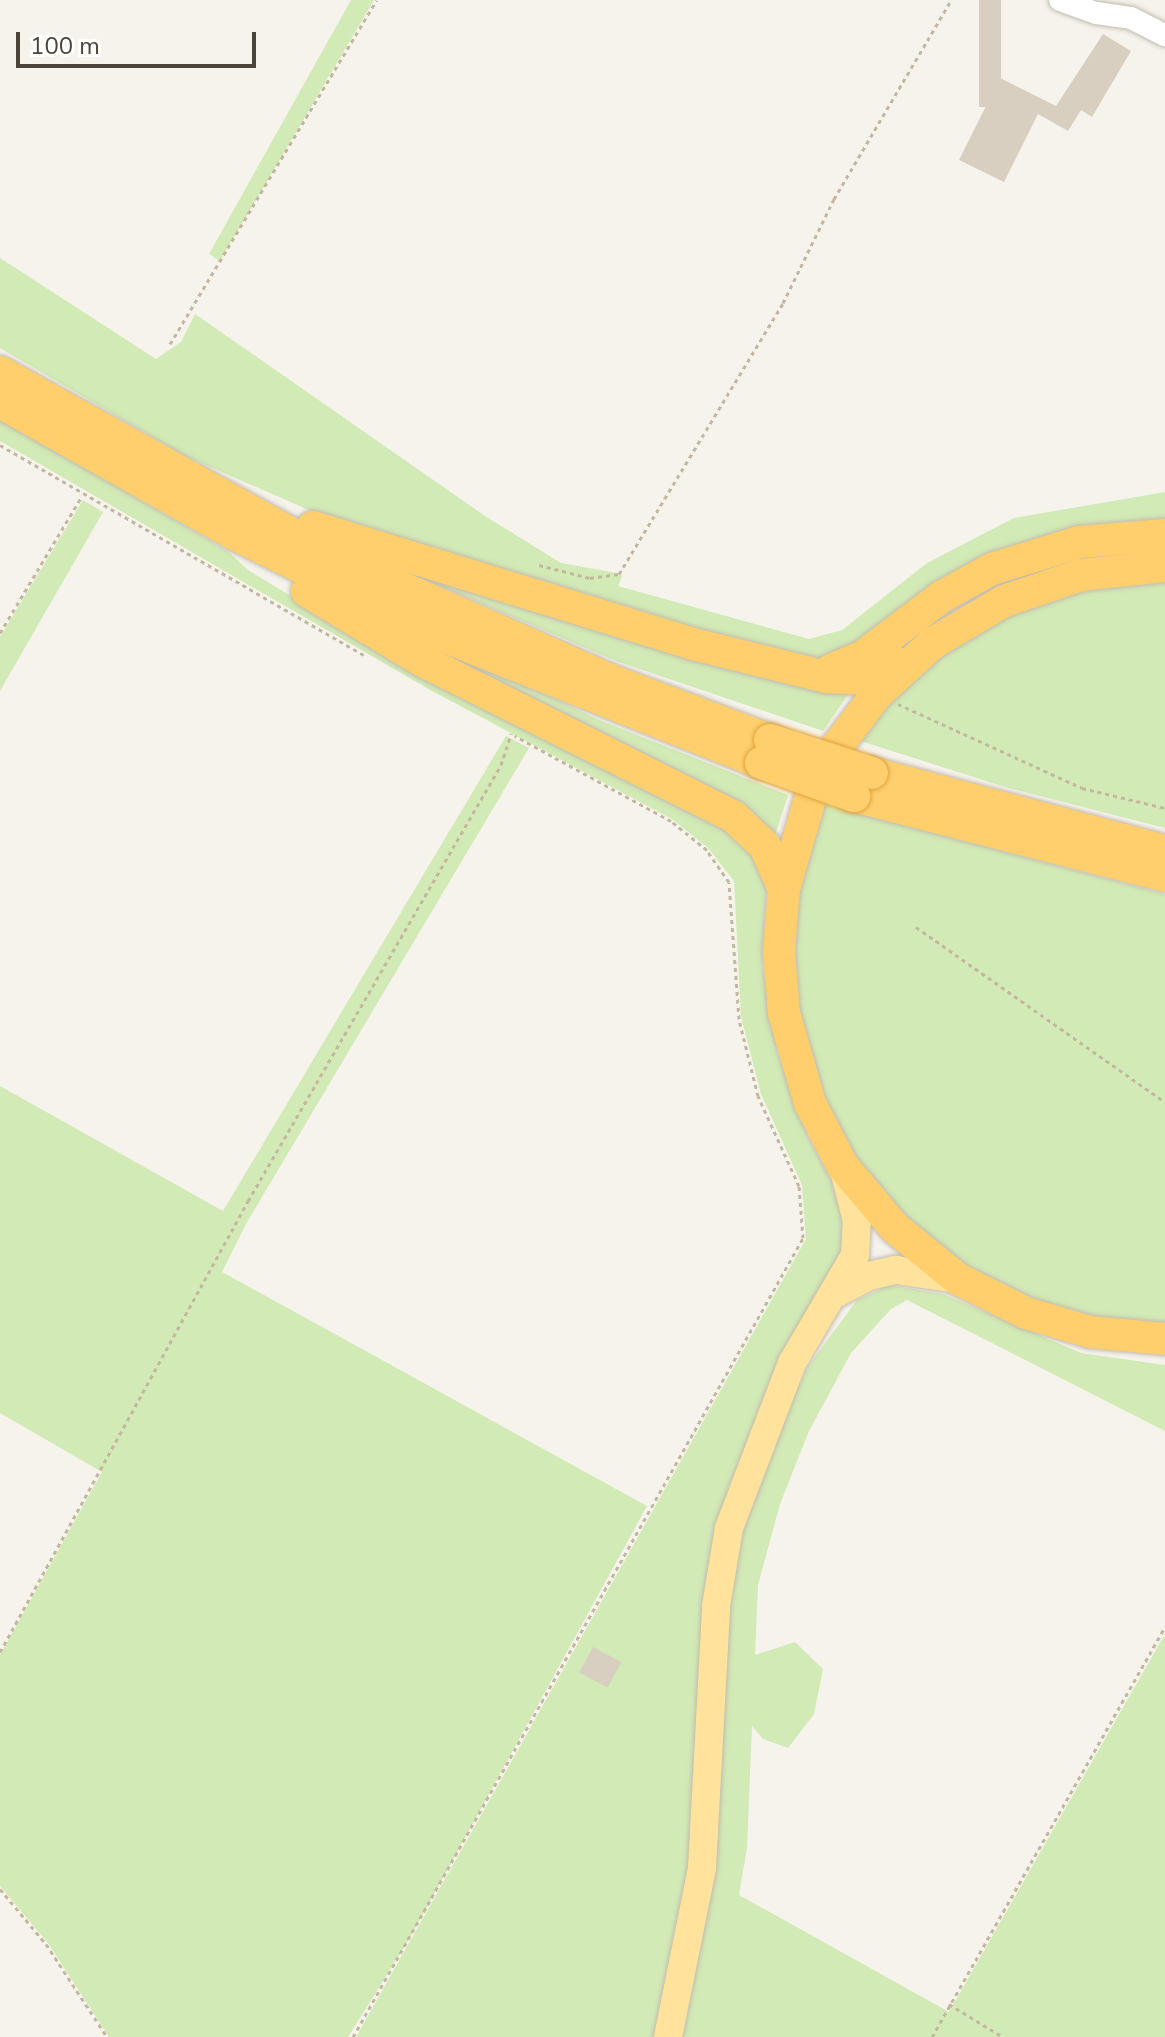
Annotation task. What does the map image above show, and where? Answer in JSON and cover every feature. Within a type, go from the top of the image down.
[{"type":"highway","points":[[0,372],[145,456],[335,558],[766,752]]},
{"type":"highway","points":[[0,402],[234,534],[430,631],[766,752],[1165,876]]},
{"type":"highway","points":[[145,456],[183,465],[267,508],[360,544],[693,644],[852,681],[912,660]]},
{"type":"highway","points":[[234,534],[272,569],[421,660],[734,817],[765,846],[784,889]]},
{"type":"highway","points":[[802,671],[827,671],[862,657],[941,597],[992,569],[1079,542],[1165,535]]},
{"type":"highway","points":[[1165,566],[1108,570],[1029,590],[967,620],[912,660],[877,694],[839,744],[810,799],[784,889],[780,982],[790,1044],[810,1103],[842,1165],[895,1228],[958,1279],[1058,1324],[1165,1339]]},
{"type":"highway","points":[[863,784],[1165,851]]},
{"type":"main road","points":[[668,2037],[702,1868],[716,1606],[729,1528],[792,1363],[837,1293],[855,1255],[857,1236],[842,1165]]},
{"type":"main road","points":[[837,1293],[869,1276],[896,1270],[958,1279]]},
{"type":"lane","points":[[1060,0],[1096,13],[1131,18],[1165,35]]},
{"type":"path","points":[[170,344],[377,0]]},
{"type":"path","points":[[539,565],[590,578],[619,574],[783,303],[834,199],[951,0]]},
{"type":"path","points":[[0,445],[82,496],[250,586],[366,656]]},
{"type":"path","points":[[0,633],[82,496]]},
{"type":"path","points":[[877,694],[1082,788],[1165,808]]},
{"type":"path","points":[[353,2037],[803,1238],[799,1186],[758,1096],[739,1019],[729,882],[707,850],[671,821],[498,727]]},
{"type":"path","points":[[0,1652],[248,1201],[501,765],[511,734]]},
{"type":"path","points":[[916,927],[1165,1102]]},
{"type":"path","points":[[932,2037],[1165,1627]]},
{"type":"path","points":[[0,1889],[46,1944],[107,2037]]},
{"type":"path","points":[[949,2004],[1003,2037]]},
{"type":"green space","points":[[351,0],[374,0],[220,261],[209,254]]},
{"type":"green space","points":[[0,258],[156,359],[181,342],[195,314],[485,516],[561,563],[617,573],[622,576],[618,586],[809,639],[842,630],[927,563],[1014,518],[1165,492],[1165,528],[1077,536],[867,647],[828,659],[776,659],[368,536],[183,455],[0,348]]},
{"type":"green space","points":[[0,418],[229,552],[248,570],[339,625],[750,843],[767,883],[762,966],[778,1056],[808,1137],[850,1215],[852,1237],[745,1450],[701,1797],[660,2037],[356,2037],[806,1239],[802,1185],[761,1094],[741,1017],[734,881],[708,848],[672,819],[432,691],[0,441]]},
{"type":"green space","points":[[83,500],[103,512],[0,691],[0,637]]},
{"type":"green space","points":[[387,563],[849,693],[823,731],[616,661]]},
{"type":"green space","points":[[1165,574],[1165,828],[1005,787],[851,738],[918,668],[1024,601]]},
{"type":"green space","points":[[428,638],[597,719],[788,795],[772,845],[423,650]]},
{"type":"green space","points":[[506,736],[529,748],[246,1224],[222,1272],[647,1506],[410,1938],[348,2037],[109,2037],[48,1943],[0,1886],[0,1655],[102,1472],[0,1413],[0,1086],[223,1211]]},
{"type":"green space","points":[[816,802],[1165,894],[1165,1327],[1039,1308],[929,1245],[855,1166],[799,1051],[789,923]]},
{"type":"green space","points":[[889,1285],[943,1294],[1081,1353],[1165,1365],[1165,1431],[907,1300],[891,1309],[851,1353],[809,1431],[780,1504],[758,1585],[755,1655],[795,1642],[823,1669],[814,1714],[788,1748],[763,1739],[752,1726],[747,1848],[739,1895],[949,2012],[1165,1634],[1165,2037],[677,2037],[738,1530],[762,1457],[809,1365],[857,1300]]},
{"type":"building","points":[[979,0],[1001,0],[1001,107],[979,107]]},
{"type":"building","points":[[1103,34],[1131,51],[1092,117],[1081,110],[1068,131],[1038,114],[1004,182],[959,160],[1000,78],[1056,106]]},
{"type":"building","points":[[593,1647],[621,1662],[608,1688],[579,1673]]}]
